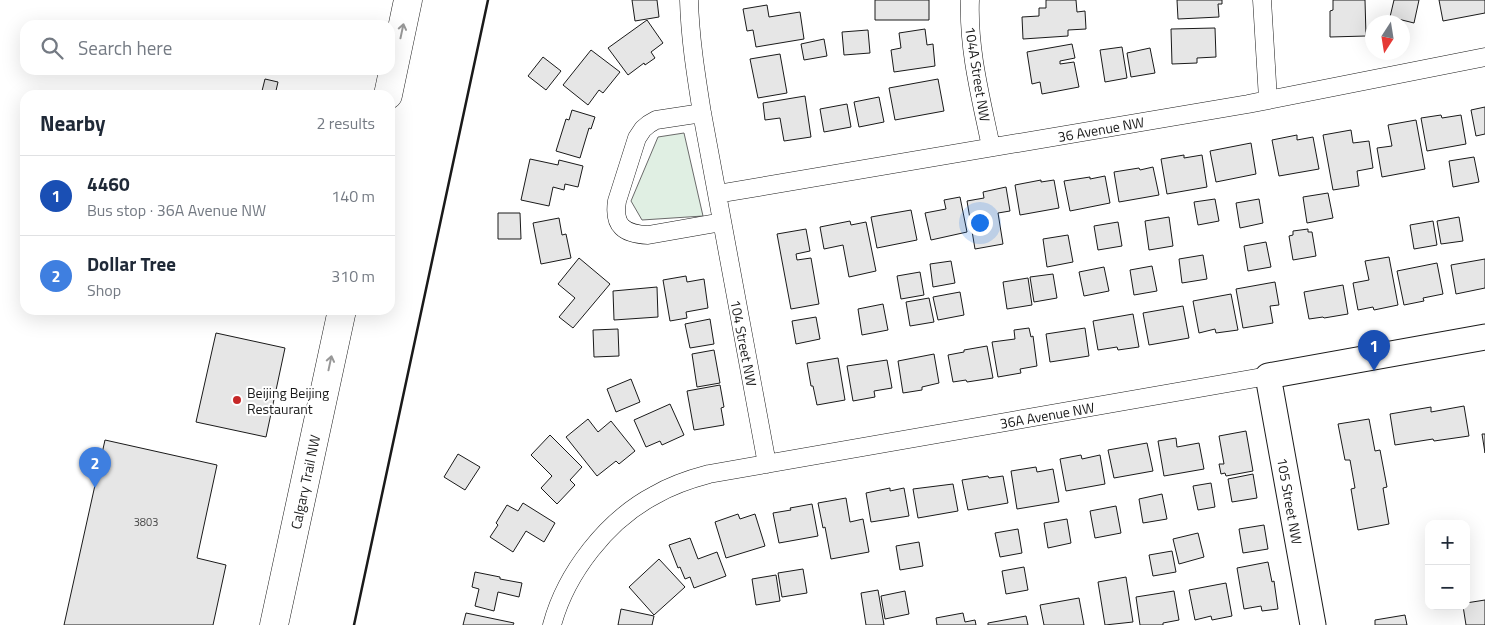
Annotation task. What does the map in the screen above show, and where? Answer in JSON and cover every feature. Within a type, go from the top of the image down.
[{"type":"highway","points":[[395,62],[408,0]]},
{"type":"highway","points":[[389,90],[392,75]]},
{"type":"highway","name":"Calgary Trail NW","points":[[274,625],[341,315]]},
{"type":"street","name":"104 Street NW","points":[[689,0],[689,22],[702,113],[767,464]]},
{"type":"street","name":"104A Street NW","points":[[970,0],[972,55],[991,147]]},
{"type":"street","points":[[1262,0],[1268,99]]},
{"type":"street","name":"36 Avenue NW","points":[[717,194],[1268,99],[1485,57]]},
{"type":"street","points":[[702,113],[656,120],[643,129],[638,138],[615,211],[617,221],[624,229],[637,235],[648,235],[722,222]]},
{"type":"street","name":"36A Avenue NW","points":[[552,625],[561,596],[570,579],[596,544],[619,520],[653,495],[692,479],[767,464],[1485,337]]},
{"type":"street","name":"105 Street NW","points":[[1268,376],[1313,625]]},
{"type":"green space","points":[[684,133],[703,216],[642,220],[631,201],[658,137]]},
{"type":"building","points":[[632,0],[657,0],[659,17],[635,21]]},
{"type":"building","points":[[875,0],[929,0],[929,20],[875,20]]},
{"type":"building","points":[[1046,0],[1076,0],[1077,12],[1085,11],[1086,29],[1068,30],[1068,36],[1023,39],[1022,17],[1039,16],[1039,8],[1046,8]]},
{"type":"building","points":[[1177,0],[1222,0],[1222,4],[1218,4],[1219,17],[1178,19]]},
{"type":"building","points":[[1333,0],[1365,0],[1365,36],[1330,37],[1330,11],[1333,10]]},
{"type":"building","points":[[1394,0],[1419,0],[1414,23],[1410,22],[1410,15],[1390,15]]},
{"type":"building","points":[[1439,0],[1485,0],[1485,13],[1443,21]]},
{"type":"building","points":[[767,5],[769,17],[800,12],[804,39],[756,47],[753,30],[747,31],[743,9]]},
{"type":"building","points":[[647,20],[663,43],[651,52],[655,58],[645,65],[644,63],[628,75],[608,48]]},
{"type":"building","points":[[1215,28],[1216,57],[1197,58],[1197,63],[1172,64],[1171,29]]},
{"type":"building","points":[[925,29],[927,45],[933,44],[935,66],[894,72],[891,50],[901,48],[899,33]]},
{"type":"building","points":[[868,30],[870,53],[844,55],[842,32]]},
{"type":"building","points":[[824,39],[827,56],[804,60],[801,44]]},
{"type":"building","points":[[1072,44],[1075,58],[1060,61],[1060,64],[1074,62],[1079,87],[1042,94],[1040,82],[1032,84],[1027,52]]},
{"type":"building","points":[[1122,47],[1127,78],[1105,82],[1100,50]]},
{"type":"building","points":[[1150,48],[1155,73],[1131,77],[1127,53]]},
{"type":"building","points":[[591,50],[620,72],[603,93],[599,90],[588,105],[563,85]]},
{"type":"building","points":[[780,54],[787,93],[758,98],[750,59]]},
{"type":"building","points":[[543,57],[561,71],[546,90],[528,76]]},
{"type":"building","points":[[265,79],[278,82],[276,90],[262,90]]},
{"type":"building","points":[[938,79],[944,111],[895,120],[889,88]]},
{"type":"building","points":[[805,96],[811,137],[784,141],[780,118],[765,120],[763,103]]},
{"type":"building","points":[[879,97],[884,122],[859,127],[854,102]]},
{"type":"building","points":[[847,104],[851,127],[824,132],[820,109]]},
{"type":"building","points":[[1485,107],[1485,134],[1476,136],[1471,110]]},
{"type":"building","points":[[572,110],[595,117],[591,129],[589,128],[580,158],[556,151],[566,119],[569,120]]},
{"type":"building","points":[[1441,115],[1442,118],[1461,115],[1466,144],[1427,151],[1421,118]]},
{"type":"building","points":[[1416,120],[1425,169],[1382,177],[1377,148],[1392,146],[1388,125]]},
{"type":"building","points":[[1351,130],[1353,143],[1369,141],[1373,168],[1357,171],[1359,186],[1333,190],[1323,135]]},
{"type":"building","points":[[1297,135],[1297,140],[1313,137],[1319,169],[1279,176],[1272,140]]},
{"type":"building","points":[[1251,143],[1256,174],[1216,182],[1210,151]]},
{"type":"building","points":[[1184,155],[1184,158],[1202,155],[1207,187],[1167,194],[1161,159]]},
{"type":"building","points":[[1474,157],[1479,182],[1453,187],[1449,161]]},
{"type":"building","points":[[530,159],[558,165],[559,160],[583,166],[578,187],[565,184],[564,190],[553,187],[549,206],[521,200]]},
{"type":"building","points":[[1153,167],[1159,195],[1119,202],[1114,172]]},
{"type":"building","points":[[1105,176],[1110,203],[1070,211],[1064,181]]},
{"type":"building","points":[[1041,180],[1041,182],[1054,180],[1059,208],[1020,215],[1015,185]]},
{"type":"building","points":[[1006,187],[1010,211],[998,213],[1003,244],[975,249],[967,201],[984,198],[983,192]]},
{"type":"building","points":[[1328,193],[1333,218],[1307,223],[1303,197]]},
{"type":"building","points":[[960,197],[967,232],[931,240],[925,213],[946,209],[944,200]]},
{"type":"building","points":[[1215,199],[1219,221],[1198,225],[1194,202]]},
{"type":"building","points":[[1259,199],[1263,223],[1240,228],[1236,203]]},
{"type":"building","points":[[911,210],[917,240],[877,248],[871,217]]},
{"type":"building","points":[[498,213],[520,213],[521,239],[498,239]]},
{"type":"building","points":[[1169,217],[1173,246],[1149,250],[1145,221]]},
{"type":"building","points":[[1459,217],[1463,241],[1441,244],[1437,221]]},
{"type":"building","points":[[559,218],[562,235],[566,234],[571,258],[541,264],[533,223]]},
{"type":"building","points":[[850,221],[851,225],[866,222],[876,271],[849,277],[843,245],[824,249],[820,227]]},
{"type":"building","points":[[1433,221],[1437,245],[1414,249],[1410,225]]},
{"type":"building","points":[[1118,222],[1122,246],[1098,250],[1094,226]]},
{"type":"building","points":[[806,229],[810,251],[796,254],[797,260],[811,258],[819,304],[791,309],[777,234]]},
{"type":"building","points":[[1308,229],[1308,232],[1312,232],[1316,256],[1293,260],[1289,236],[1293,235],[1293,231]]},
{"type":"building","points":[[1068,235],[1073,262],[1047,267],[1043,239]]},
{"type":"building","points":[[1266,242],[1271,267],[1248,271],[1244,246]]},
{"type":"building","points":[[1203,255],[1207,279],[1182,283],[1179,259]]},
{"type":"building","points":[[1389,257],[1398,305],[1374,310],[1373,307],[1358,310],[1353,283],[1369,280],[1365,261]]},
{"type":"building","points":[[579,258],[610,284],[573,328],[559,317],[575,298],[558,284]]},
{"type":"building","points":[[1485,259],[1485,288],[1456,294],[1451,265]]},
{"type":"building","points":[[951,261],[955,283],[933,287],[930,264]]},
{"type":"building","points":[[1437,263],[1443,294],[1423,298],[1424,301],[1404,305],[1397,271]]},
{"type":"building","points":[[1152,266],[1157,291],[1134,295],[1130,270]]},
{"type":"building","points":[[1104,267],[1109,291],[1084,296],[1079,272]]},
{"type":"building","points":[[920,272],[924,295],[901,299],[897,276]]},
{"type":"building","points":[[1053,274],[1057,298],[1034,302],[1030,277]]},
{"type":"building","points":[[686,276],[687,282],[704,279],[708,308],[686,312],[687,318],[670,321],[663,280]]},
{"type":"building","points":[[1028,278],[1032,305],[1007,309],[1003,282]]},
{"type":"building","points":[[1275,282],[1279,305],[1270,306],[1273,323],[1243,328],[1236,289]]},
{"type":"building","points":[[1343,285],[1348,314],[1309,319],[1304,292]]},
{"type":"building","points":[[657,287],[658,317],[614,320],[613,291]]},
{"type":"building","points":[[960,292],[964,315],[938,320],[933,297]]},
{"type":"building","points":[[1231,294],[1238,330],[1216,333],[1215,329],[1199,333],[1193,301]]},
{"type":"building","points":[[929,298],[934,322],[910,326],[906,302]]},
{"type":"building","points":[[883,304],[888,330],[862,335],[858,309]]},
{"type":"building","points":[[1183,306],[1189,338],[1149,345],[1143,313]]},
{"type":"building","points":[[1133,314],[1139,347],[1118,350],[1117,347],[1098,350],[1093,321]]},
{"type":"building","points":[[816,317],[820,339],[796,344],[792,321]]},
{"type":"building","points":[[710,319],[714,344],[690,348],[685,324]]},
{"type":"building","points":[[1029,328],[1031,337],[1033,336],[1037,366],[1020,369],[1021,373],[998,377],[992,342],[1015,339],[1014,330]]},
{"type":"building","points":[[1085,328],[1089,356],[1050,362],[1046,334]]},
{"type":"building","points":[[618,329],[619,356],[594,357],[593,330]]},
{"type":"building","name":"Beijing Beijing Restaurant","points":[[216,333],[285,348],[266,437],[196,422]]},
{"type":"building","points":[[987,346],[993,378],[953,382],[948,355]]},
{"type":"building","points":[[714,350],[720,383],[697,387],[692,354]]},
{"type":"building","points":[[934,354],[939,383],[922,387],[922,390],[903,393],[898,361]]},
{"type":"building","points":[[838,358],[845,400],[817,405],[807,363]]},
{"type":"building","points":[[887,360],[892,388],[874,391],[875,397],[853,401],[847,366]]},
{"type":"building","points":[[631,379],[640,402],[616,412],[607,389]]},
{"type":"building","points":[[720,385],[724,407],[721,408],[724,425],[694,430],[687,391]]},
{"type":"building","points":[[670,404],[684,435],[662,445],[660,441],[646,447],[634,420]]},
{"type":"building","points":[[1464,406],[1469,436],[1395,445],[1390,414],[1431,407],[1431,412]]},
{"type":"building","points":[[588,419],[598,432],[611,421],[635,451],[619,464],[616,461],[597,476],[566,437]]},
{"type":"building","points":[[1369,419],[1375,451],[1380,450],[1387,487],[1383,488],[1389,524],[1358,530],[1351,489],[1355,488],[1350,460],[1345,460],[1338,424]]},
{"type":"building","points":[[1246,431],[1253,471],[1226,476],[1225,473],[1221,474],[1219,464],[1224,464],[1219,436]]},
{"type":"building","points":[[1482,434],[1485,434],[1485,453]]},
{"type":"building","points":[[550,435],[582,467],[570,480],[575,485],[557,504],[541,488],[552,476],[531,455]]},
{"type":"building","points":[[1176,438],[1177,447],[1199,443],[1204,469],[1164,476],[1158,441]]},
{"type":"building","points":[[105,440],[217,465],[197,558],[226,565],[213,625],[64,625]]},
{"type":"building","points":[[1147,443],[1153,471],[1114,478],[1108,450]]},
{"type":"building","points":[[458,454],[480,467],[465,490],[444,477]]},
{"type":"building","points":[[1081,455],[1082,459],[1100,455],[1105,484],[1066,491],[1060,459]]},
{"type":"building","points":[[1036,467],[1037,472],[1053,469],[1059,502],[1017,509],[1011,471]]},
{"type":"building","points":[[1253,474],[1257,498],[1232,502],[1228,479]]},
{"type":"building","points":[[988,476],[989,478],[1003,476],[1008,503],[968,510],[962,480]]},
{"type":"building","points":[[1211,483],[1215,507],[1198,510],[1193,486]]},
{"type":"building","points":[[953,484],[958,511],[918,518],[913,489]]},
{"type":"building","points":[[890,488],[890,491],[904,488],[909,516],[871,522],[866,493]]},
{"type":"building","points":[[1162,494],[1167,519],[1143,523],[1139,499]]},
{"type":"building","points":[[846,498],[850,522],[863,519],[869,552],[831,559],[818,503]]},
{"type":"building","points":[[523,503],[555,523],[544,542],[526,531],[513,552],[490,537],[507,505],[518,511]]},
{"type":"building","points":[[812,504],[818,536],[779,543],[773,513]]},
{"type":"building","points":[[1116,506],[1121,533],[1095,538],[1090,511]]},
{"type":"building","points":[[738,514],[740,519],[755,514],[765,546],[726,558],[715,522]]},
{"type":"building","points":[[1067,519],[1071,543],[1048,548],[1044,523]]},
{"type":"building","points":[[1264,525],[1268,549],[1243,553],[1239,529]]},
{"type":"building","points":[[1018,529],[1022,553],[1000,557],[995,533]]},
{"type":"building","points":[[1198,533],[1204,557],[1179,564],[1173,539]]},
{"type":"building","points":[[690,538],[698,559],[717,552],[726,576],[694,588],[690,577],[685,579],[680,567],[678,568],[669,545]]},
{"type":"building","points":[[919,542],[923,566],[900,570],[896,546]]},
{"type":"building","points":[[1172,551],[1176,572],[1153,576],[1149,555]]},
{"type":"building","points":[[659,559],[685,587],[654,615],[629,587]]},
{"type":"building","points":[[1268,562],[1272,582],[1274,581],[1278,609],[1262,611],[1261,606],[1244,609],[1237,568]]},
{"type":"building","points":[[1024,567],[1028,590],[1006,594],[1002,571]]},
{"type":"building","points":[[803,569],[807,593],[782,597],[778,573]]},
{"type":"building","points":[[475,572],[522,583],[519,597],[498,592],[494,611],[475,606],[479,589],[472,587]]},
{"type":"building","points":[[776,575],[780,601],[756,605],[752,579]]},
{"type":"building","points":[[1126,577],[1133,622],[1105,625],[1098,582]]},
{"type":"building","points":[[1226,583],[1232,616],[1212,620],[1211,616],[1195,620],[1189,590]]},
{"type":"building","points":[[878,590],[884,625],[866,625],[861,593]]},
{"type":"building","points":[[905,591],[909,614],[885,619],[881,596]]},
{"type":"building","points":[[1174,591],[1179,620],[1163,623],[1163,625],[1140,625],[1136,597]]},
{"type":"building","points":[[1079,598],[1084,625],[1044,625],[1040,605]]},
{"type":"building","points":[[1485,600],[1485,625],[1466,625],[1464,610],[1470,610],[1470,602]]},
{"type":"building","points":[[621,609],[654,616],[652,625],[618,625]]},
{"type":"building","points":[[466,613],[514,623],[513,625],[463,625]]},
{"type":"building","points":[[963,613],[965,622],[975,620],[976,625],[937,625],[936,618]]},
{"type":"building","points":[[1405,615],[1407,625],[1375,625],[1375,620]]},
{"type":"building","points":[[1026,616],[1028,625],[988,625],[988,623]]},
{"type":"wall","points":[[354,625],[488,0]]},
{"type":"place","name":"4460","points":[[1374,371]]},
{"type":"place","name":"Beijing Beijing Restaurant","points":[[237,400]]},
{"type":"place","name":"Dollar Tree","points":[[95,488]]}]
